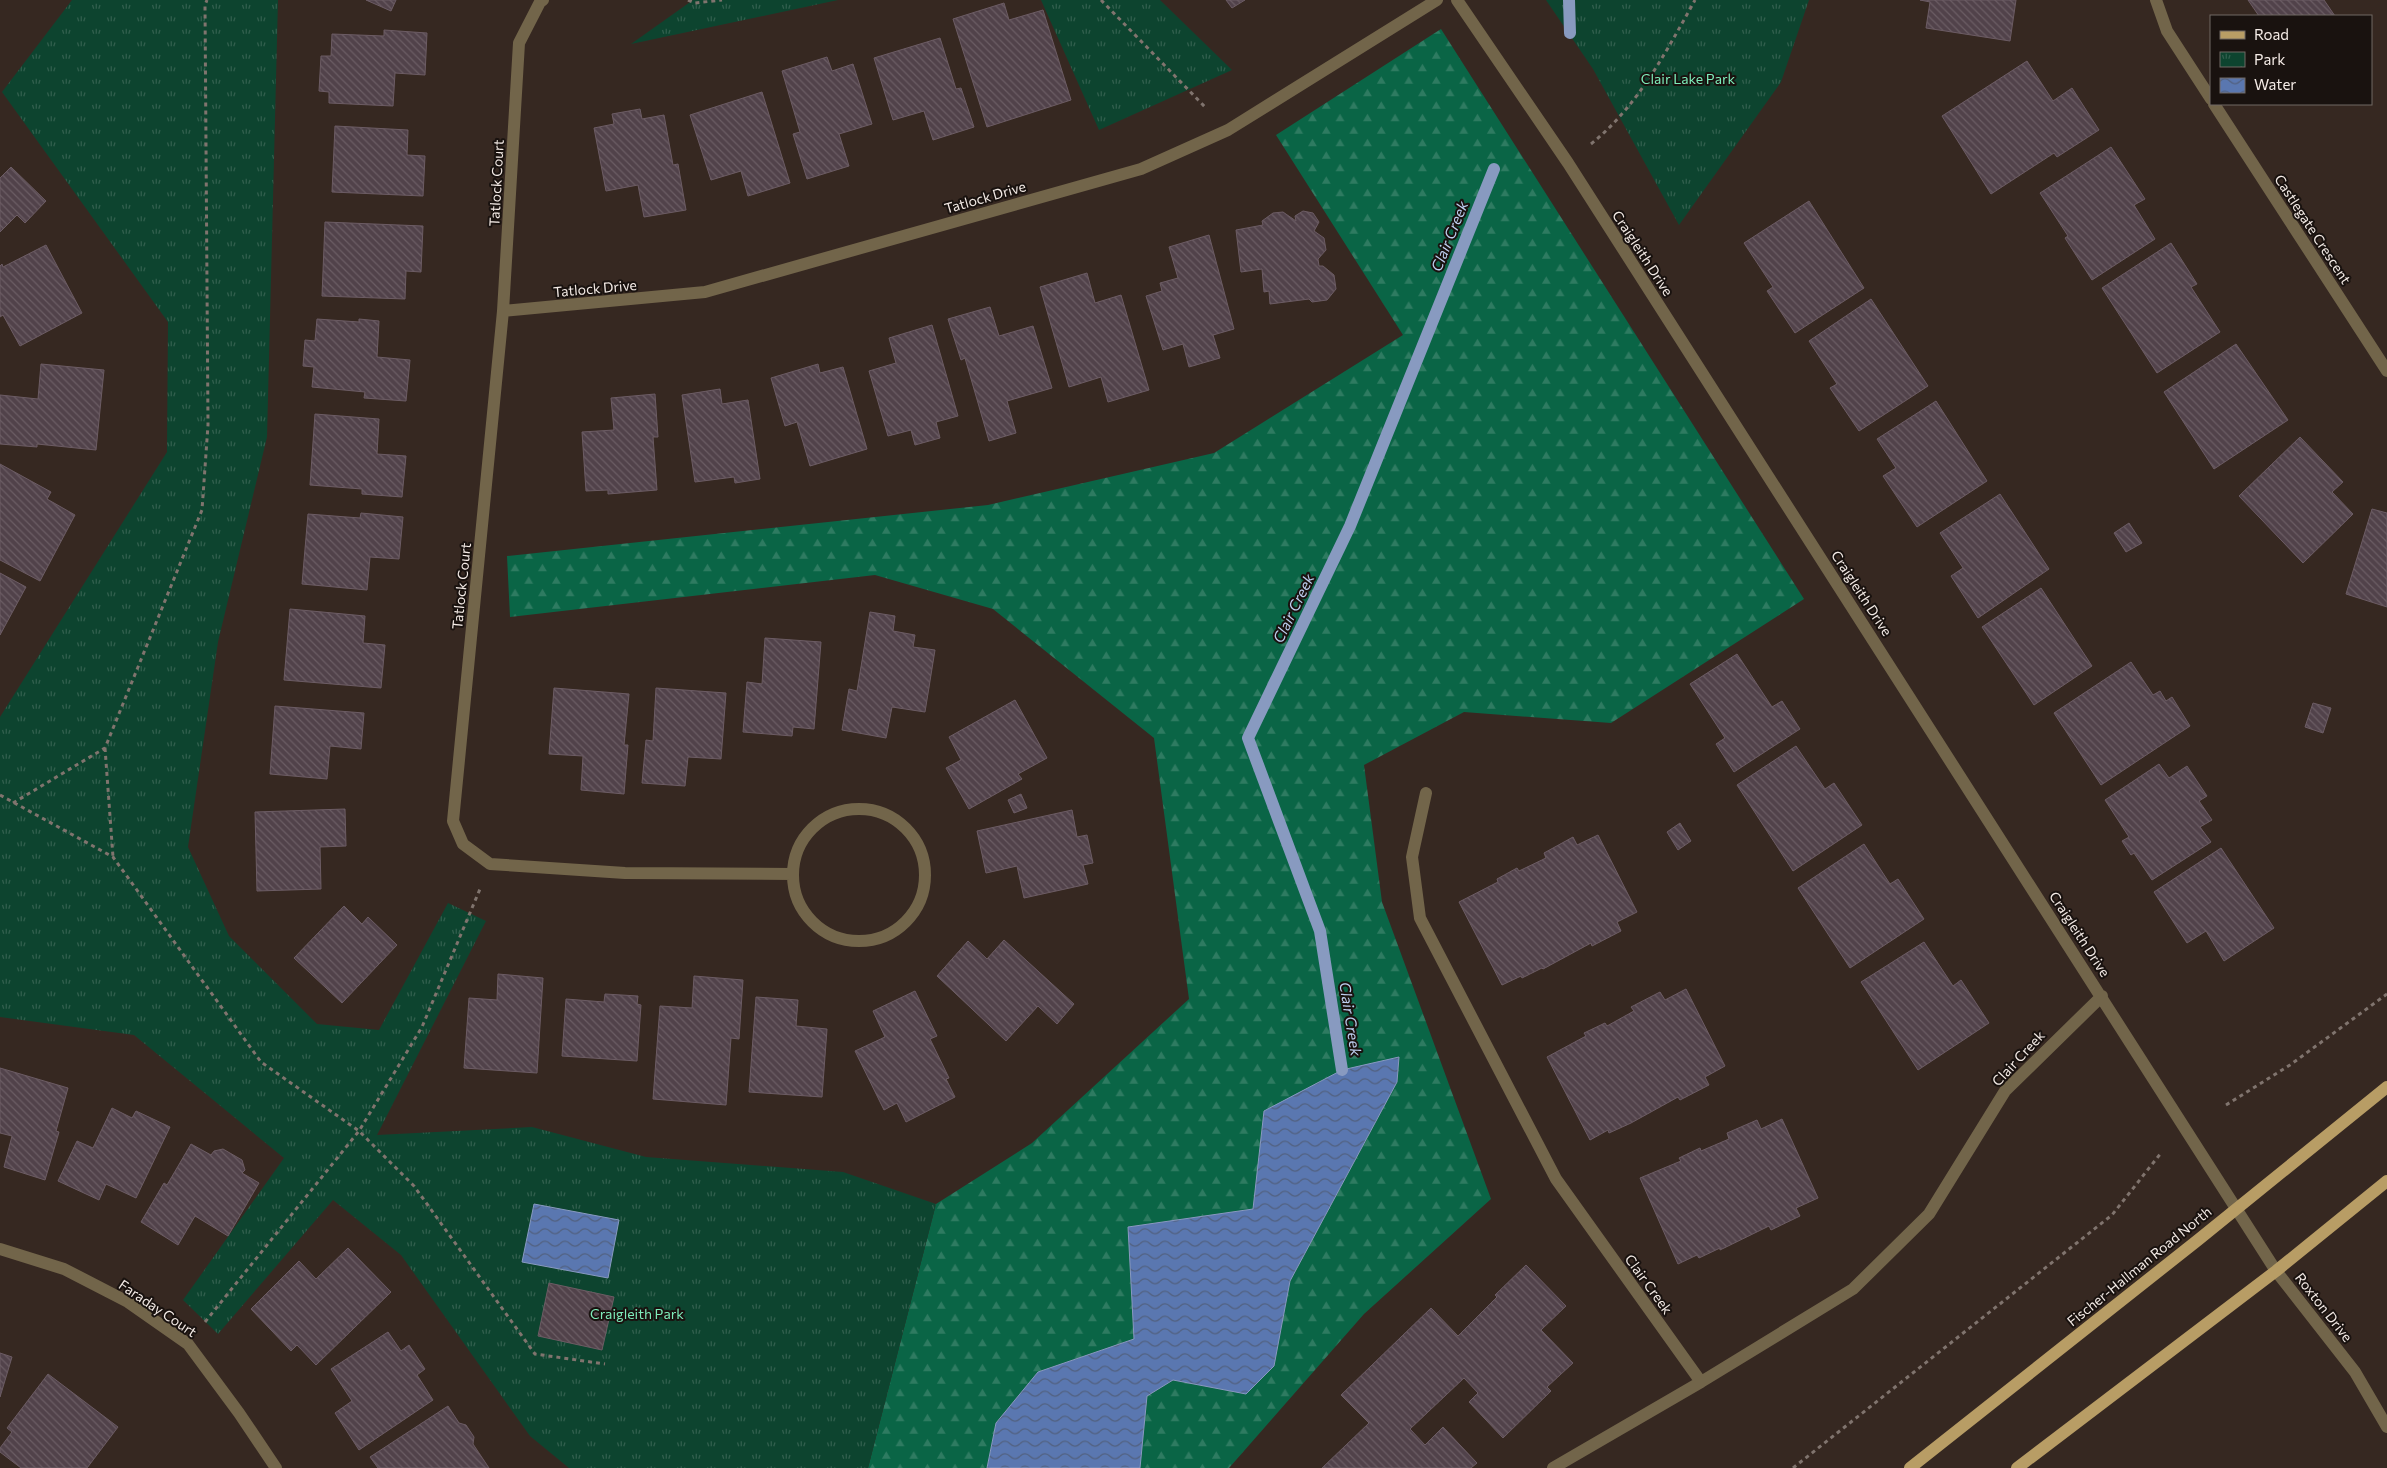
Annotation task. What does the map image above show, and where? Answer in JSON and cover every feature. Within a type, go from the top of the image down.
[{"type":"main road","name":"Fischer-Hallman Road North","points":[[1910,1468],[2198,1240],[2236,1206],[2285,1171],[2387,1087]]},
{"type":"main road","points":[[2017,1468],[2276,1271],[2387,1181]]},
{"type":"street","name":"Tatlock Court","points":[[490,864],[463,844],[453,821],[503,312],[519,44],[540,2],[544,0]]},
{"type":"street","name":"Tatlock Drive","points":[[503,312],[705,292],[1140,169],[1228,130],[1437,0]]},
{"type":"street","name":"Craigleith Drive","points":[[1457,0],[1568,163],[2236,1206]]},
{"type":"street","points":[[2156,0],[2167,30],[2210,96]]},
{"type":"street","name":"Castlegate Crescent","points":[[2215,105],[2387,371]]},
{"type":"street","name":"Clair Creek","points":[[1426,792],[1412,857],[1420,918],[1556,1180],[1701,1382]]},
{"type":"street","points":[[849,810],[876,811],[897,821],[913,837],[923,858],[925,870],[923,893],[916,910],[900,927],[880,938],[858,942],[840,939],[819,928],[804,912],[795,890],[793,874],[797,852],[809,832],[827,817],[849,810]]},
{"type":"street","points":[[490,864],[625,873],[793,874]]},
{"type":"street","name":"Clair Creek","points":[[1553,1468],[1701,1382],[1853,1289],[1929,1214],[2005,1091],[2102,996]]},
{"type":"street","name":"Roxton Drive","points":[[2236,1206],[2276,1271],[2355,1372],[2387,1427]]},
{"type":"street","name":"Faraday Court","points":[[0,1249],[64,1270],[128,1302],[188,1344],[239,1413],[276,1468]]},
{"type":"path","points":[[113,858],[105,748],[202,510],[208,425],[205,15],[207,0]]},
{"type":"path","points":[[688,0],[695,3],[722,0]]},
{"type":"path","points":[[1101,0],[1228,130]]},
{"type":"path","points":[[1568,163],[1606,132],[1656,72],[1695,0]]},
{"type":"path","points":[[13,803],[105,748]]},
{"type":"path","points":[[0,796],[113,858],[261,1062],[359,1131],[414,1186],[535,1354],[605,1364]]},
{"type":"path","points":[[188,1344],[359,1131],[422,1027],[490,864]]},
{"type":"path","points":[[2226,1105],[2290,1064],[2387,994]]},
{"type":"path","points":[[1793,1468],[2112,1215],[2161,1154]]},
{"type":"green space","name":"Craigleith Park","points":[[72,0],[278,0],[267,437],[218,642],[188,847],[229,936],[317,1024],[379,1030],[448,903],[486,921],[377,1135],[532,1127],[646,1157],[843,1172],[936,1204],[868,1468],[569,1468],[530,1436],[401,1255],[333,1200],[218,1334],[183,1300],[284,1158],[134,1035],[0,1017],[0,717],[167,452],[168,322],[2,92]]},
{"type":"green space","points":[[693,0],[838,0],[631,44]]},
{"type":"green space","points":[[1041,0],[1160,0],[1232,70],[1099,130]]},
{"type":"green space","name":"Clair Lake Park","points":[[1546,0],[1809,0],[1781,82],[1679,225],[1593,69]]},
{"type":"green space","points":[[1441,29],[1804,599],[1611,723],[1464,712],[1364,765],[1382,902],[1491,1199],[1364,1314],[1229,1468],[1140,1468],[1147,1396],[1173,1380],[1246,1394],[1274,1366],[1290,1281],[1397,1082],[1399,1057],[1264,1111],[1253,1209],[1128,1227],[1134,1339],[1038,1372],[996,1423],[987,1468],[868,1468],[936,1204],[1032,1143],[1189,999],[1154,738],[993,609],[875,575],[510,617],[507,556],[988,505],[1214,453],[1403,335],[1276,135]]},
{"type":"water","points":[[1399,1057],[1397,1082],[1290,1281],[1274,1366],[1246,1394],[1173,1380],[1147,1396],[1140,1468],[987,1468],[996,1423],[1038,1372],[1134,1339],[1128,1227],[1253,1209],[1264,1111],[1342,1070]]},
{"type":"water","points":[[534,1204],[619,1220],[608,1278],[522,1262]]},
{"type":"building","points":[[366,0],[396,0],[391,11]]},
{"type":"building","points":[[1226,0],[1245,0],[1232,8]]},
{"type":"building","points":[[1920,0],[2016,0],[2010,41],[1926,28],[1930,2]]},
{"type":"building","points":[[2248,0],[2324,0],[2334,15],[2258,15]]},
{"type":"building","points":[[1004,3],[1009,20],[1043,10],[1071,100],[987,127],[953,19]]},
{"type":"building","points":[[384,30],[427,33],[425,75],[395,73],[393,106],[329,103],[329,92],[319,91],[321,56],[331,56],[332,34],[384,36]]},
{"type":"building","points":[[940,38],[956,89],[961,88],[974,127],[933,140],[924,111],[893,120],[874,58]]},
{"type":"building","points":[[827,57],[832,71],[853,64],[872,124],[839,134],[849,166],[807,179],[793,134],[800,132],[782,71]]},
{"type":"building","points":[[2027,61],[2053,101],[2072,88],[2099,130],[2057,157],[2054,153],[1991,194],[1942,116]]},
{"type":"building","points":[[762,92],[790,183],[748,196],[741,171],[711,180],[690,115]]},
{"type":"building","points":[[640,109],[642,119],[664,115],[673,165],[678,164],[686,210],[644,217],[638,185],[606,191],[594,128],[614,124],[612,114]]},
{"type":"building","points":[[335,126],[408,130],[407,155],[425,156],[423,196],[332,192]]},
{"type":"building","points":[[2111,147],[2145,199],[2134,205],[2155,239],[2092,280],[2065,238],[2068,236],[2040,193]]},
{"type":"building","points":[[11,167],[46,201],[25,223],[17,215],[0,232],[0,178]]},
{"type":"building","points":[[1809,201],[1864,288],[1795,333],[1767,291],[1773,287],[1744,243]]},
{"type":"building","points":[[1303,211],[1313,213],[1319,222],[1314,231],[1324,238],[1326,250],[1318,259],[1319,266],[1323,266],[1334,275],[1336,289],[1327,300],[1312,302],[1309,299],[1270,304],[1269,291],[1264,292],[1262,269],[1241,272],[1236,230],[1263,225],[1262,221],[1273,213],[1283,212],[1296,221],[1295,216]]},
{"type":"building","points":[[325,222],[423,226],[421,272],[406,271],[405,299],[322,296]]},
{"type":"building","points":[[1209,235],[1234,329],[1213,335],[1220,358],[1189,367],[1183,344],[1163,350],[1146,296],[1162,291],[1160,283],[1178,278],[1169,247]]},
{"type":"building","points":[[2171,243],[2197,284],[2191,287],[2220,332],[2157,373],[2102,288]]},
{"type":"building","points":[[46,245],[82,313],[20,346],[3,315],[0,317],[0,266],[2,264],[3,267]]},
{"type":"building","points":[[1087,273],[1095,303],[1121,295],[1149,390],[1108,402],[1101,377],[1069,387],[1040,287]]},
{"type":"building","points":[[1871,299],[1928,386],[1859,431],[1830,388],[1837,384],[1809,341]]},
{"type":"building","points":[[990,307],[999,336],[1033,326],[1052,388],[1007,401],[1016,433],[989,441],[965,358],[961,360],[948,319]]},
{"type":"building","points":[[317,319],[359,322],[359,319],[379,321],[377,357],[410,360],[406,401],[364,398],[365,392],[312,387],[314,367],[303,366],[305,340],[315,341]]},
{"type":"building","points":[[932,325],[958,416],[936,422],[940,438],[915,445],[911,430],[888,436],[869,371],[896,363],[889,338]]},
{"type":"building","points":[[2236,344],[2288,420],[2214,469],[2164,392]]},
{"type":"building","points":[[41,364],[104,370],[96,450],[37,444],[37,447],[0,444],[0,395],[38,399]]},
{"type":"building","points":[[818,364],[820,373],[843,367],[867,449],[810,466],[797,422],[785,426],[771,378]]},
{"type":"building","points":[[720,389],[722,404],[748,400],[760,479],[735,483],[734,477],[695,482],[682,395]]},
{"type":"building","points":[[655,394],[658,437],[653,437],[657,490],[608,494],[608,490],[586,491],[582,432],[614,430],[611,398]]},
{"type":"building","points":[[1936,401],[1987,481],[1917,527],[1883,476],[1896,468],[1877,439]]},
{"type":"building","points":[[315,414],[379,419],[377,454],[406,456],[402,497],[362,494],[362,489],[310,485]]},
{"type":"building","points":[[2300,437],[2343,482],[2332,492],[2353,514],[2303,563],[2239,496]]},
{"type":"building","points":[[0,464],[51,492],[47,499],[75,515],[40,581],[0,560]]},
{"type":"building","points":[[2000,494],[2049,569],[1978,618],[1951,576],[1963,568],[1940,533]]},
{"type":"building","points":[[2372,509],[2387,513],[2387,607],[2346,594]]},
{"type":"building","points":[[361,513],[403,517],[399,559],[370,557],[367,590],[302,584],[308,514],[360,518]]},
{"type":"building","points":[[2129,523],[2142,543],[2126,552],[2114,533]]},
{"type":"building","points":[[0,573],[26,587],[0,635]]},
{"type":"building","points":[[2041,588],[2092,666],[2034,705],[1982,627]]},
{"type":"building","points":[[290,609],[365,616],[363,643],[385,645],[381,688],[284,680]]},
{"type":"building","points":[[870,612],[895,616],[893,631],[915,635],[913,647],[935,650],[925,712],[892,707],[886,738],[842,730],[849,689],[857,691]]},
{"type":"building","points":[[765,638],[821,642],[814,729],[793,727],[792,736],[743,732],[747,682],[762,684]]},
{"type":"building","points":[[1737,654],[1772,707],[1782,701],[1800,729],[1734,772],[1716,744],[1725,738],[1690,684]]},
{"type":"building","points":[[2131,662],[2153,695],[2160,691],[2166,701],[2172,697],[2190,726],[2101,785],[2054,713]]},
{"type":"building","points":[[554,688],[629,694],[624,745],[628,745],[624,794],[581,790],[583,756],[549,754]]},
{"type":"building","points":[[656,688],[726,693],[721,759],[688,757],[685,786],[642,783],[646,740],[653,741]]},
{"type":"building","points":[[1015,700],[1047,758],[1018,774],[1022,779],[969,809],[946,768],[961,760],[949,737]]},
{"type":"building","points":[[2313,703],[2331,708],[2323,733],[2305,727]]},
{"type":"building","points":[[275,706],[364,713],[361,749],[330,746],[327,779],[270,774]]},
{"type":"building","points":[[1796,746],[1825,789],[1834,783],[1862,825],[1793,871],[1737,785]]},
{"type":"building","points":[[2159,764],[2169,778],[2187,766],[2207,796],[2199,801],[2212,820],[2200,827],[2211,842],[2152,880],[2134,853],[2131,855],[2122,841],[2129,837],[2105,800]]},
{"type":"building","points":[[1021,794],[1027,808],[1014,813],[1008,800]]},
{"type":"building","points":[[345,809],[346,846],[320,847],[321,889],[257,891],[255,812]]},
{"type":"building","points":[[1072,810],[1077,837],[1087,835],[1093,863],[1083,865],[1088,884],[1024,898],[1017,866],[986,873],[977,831]]},
{"type":"building","points":[[1680,823],[1691,841],[1678,850],[1667,832]]},
{"type":"building","points":[[1598,835],[1637,912],[1617,922],[1621,931],[1592,946],[1591,943],[1543,969],[1502,985],[1459,902],[1498,882],[1497,879],[1517,868],[1519,871],[1546,858],[1544,853],[1573,837],[1577,845]]},
{"type":"building","points":[[1864,844],[1890,884],[1898,879],[1924,919],[1850,968],[1798,888]]},
{"type":"building","points":[[2221,848],[2274,928],[2224,961],[2206,931],[2187,943],[2154,892]]},
{"type":"building","points":[[344,906],[362,924],[368,917],[397,945],[342,1003],[294,958]]},
{"type":"building","points":[[1004,940],[1074,1004],[1057,1024],[1038,1006],[1006,1041],[937,976],[968,941],[987,959]]},
{"type":"building","points":[[1924,942],[1953,986],[1961,980],[1989,1023],[1918,1070],[1861,982]]},
{"type":"building","points":[[498,974],[543,978],[537,1073],[464,1068],[469,998],[497,1000]]},
{"type":"building","points":[[694,976],[743,980],[739,1039],[731,1038],[726,1105],[653,1099],[660,1006],[692,1008]]},
{"type":"building","points":[[1686,989],[1725,1066],[1705,1077],[1709,1085],[1680,1100],[1678,1097],[1631,1123],[1609,1133],[1608,1130],[1590,1140],[1547,1057],[1586,1036],[1584,1033],[1605,1023],[1607,1026],[1634,1011],[1631,1007],[1660,992],[1665,1000]]},
{"type":"building","points":[[915,991],[937,1036],[930,1039],[949,1078],[946,1079],[955,1097],[906,1122],[897,1103],[884,1110],[855,1051],[885,1037],[873,1011]]},
{"type":"building","points":[[605,994],[638,996],[637,1004],[641,1005],[637,1061],[562,1056],[566,999],[604,1002]]},
{"type":"building","points":[[756,997],[798,1000],[796,1026],[827,1029],[822,1097],[749,1092]]},
{"type":"building","points":[[0,1068],[68,1088],[56,1131],[59,1132],[45,1180],[4,1167],[12,1136],[0,1133]]},
{"type":"building","points":[[112,1108],[132,1118],[136,1111],[170,1127],[136,1198],[106,1184],[99,1200],[58,1181],[77,1141],[93,1148]]},
{"type":"building","points":[[1782,1119],[1818,1198],[1796,1208],[1800,1216],[1771,1230],[1769,1226],[1720,1250],[1720,1248],[1699,1258],[1697,1255],[1678,1264],[1640,1178],[1681,1161],[1679,1158],[1700,1148],[1701,1151],[1729,1139],[1727,1133],[1757,1120],[1761,1129]]},
{"type":"building","points":[[191,1144],[211,1155],[214,1151],[223,1149],[242,1160],[245,1170],[242,1173],[259,1183],[228,1236],[195,1216],[178,1245],[141,1222],[164,1183],[167,1185]]},
{"type":"building","points":[[348,1248],[391,1292],[316,1365],[297,1345],[291,1351],[251,1309],[299,1261],[316,1279]]},
{"type":"building","points":[[1526,1265],[1566,1306],[1541,1330],[1573,1363],[1547,1387],[1551,1391],[1503,1438],[1469,1402],[1478,1393],[1464,1378],[1410,1429],[1425,1445],[1443,1427],[1477,1463],[1471,1468],[1322,1468],[1369,1423],[1341,1395],[1431,1308],[1458,1336],[1497,1297],[1495,1295]]},
{"type":"building","points":[[549,1283],[614,1297],[602,1350],[538,1336]]},
{"type":"building","points":[[388,1332],[401,1351],[409,1345],[425,1369],[417,1375],[433,1400],[359,1450],[335,1413],[352,1401],[331,1369]]},
{"type":"building","points":[[0,1353],[12,1357],[0,1397]]},
{"type":"building","points":[[48,1374],[118,1427],[87,1468],[21,1468],[0,1452],[0,1448],[12,1432],[7,1428]]},
{"type":"building","points":[[448,1406],[459,1423],[466,1425],[474,1437],[473,1444],[489,1468],[378,1468],[370,1457]]},
{"type":"waterway","name":"Clair Creek","points":[[1569,0],[1570,33]]},
{"type":"waterway","name":"Clair Creek","points":[[1342,1070],[1320,931],[1248,738],[1350,526],[1494,169]]}]
